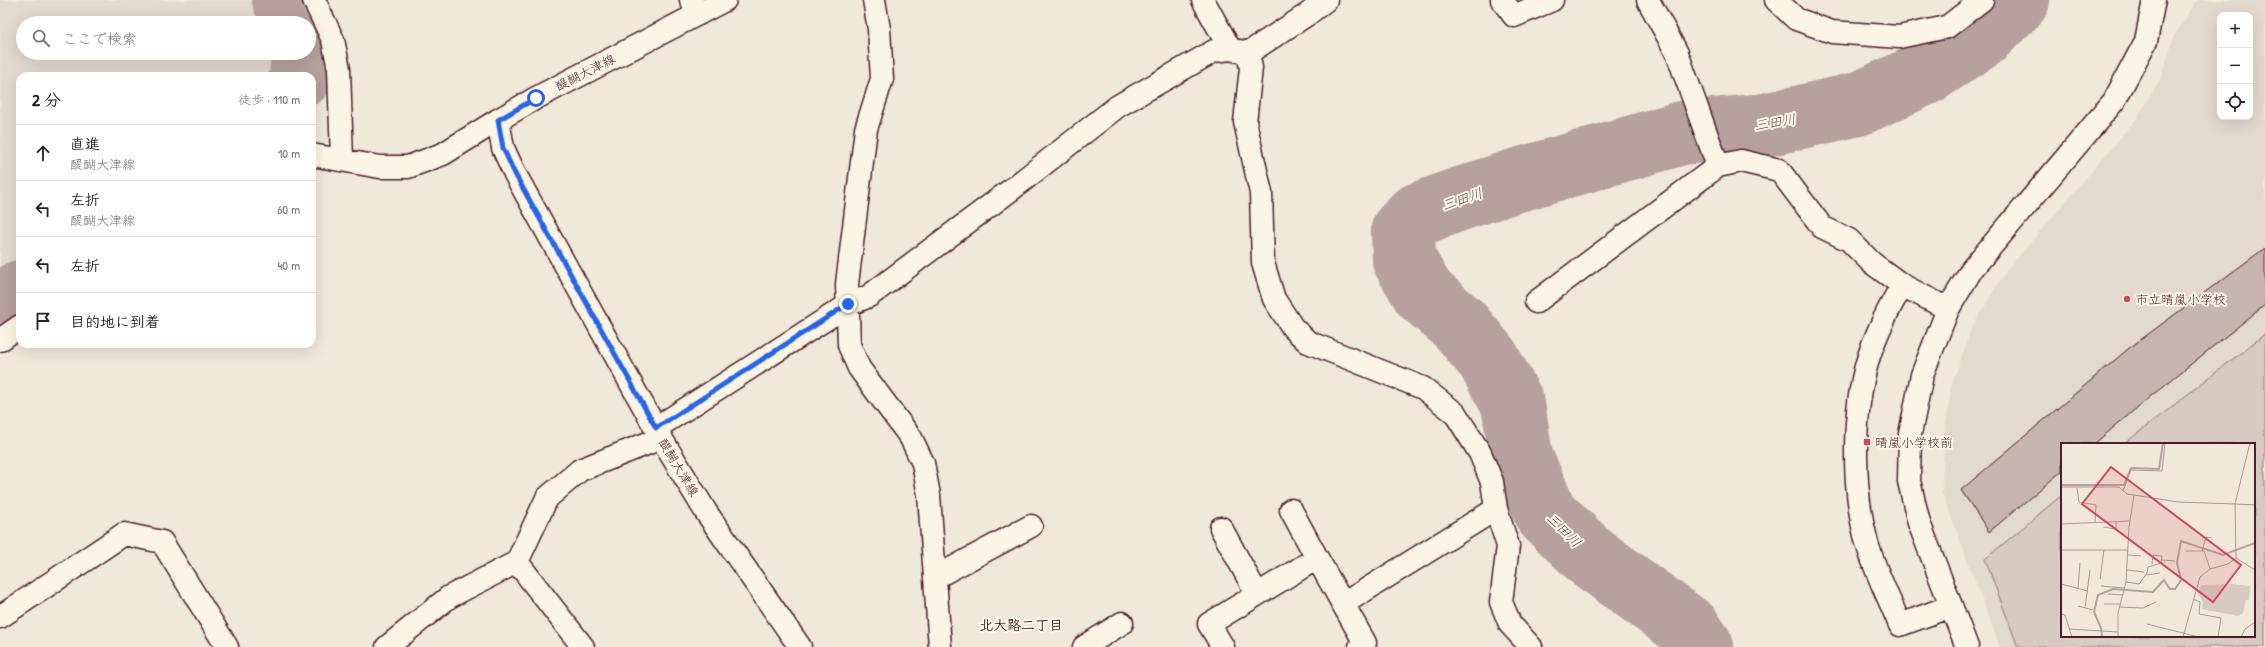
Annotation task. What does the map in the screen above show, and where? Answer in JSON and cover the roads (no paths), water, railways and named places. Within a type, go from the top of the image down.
[{"type":"street","points":[[314,0],[333,40],[339,69],[342,159]]},
{"type":"street","name":"醍醐大津線","points":[[725,0],[695,7],[498,120],[503,148],[515,174],[659,433],[706,512],[800,647]]},
{"type":"street","points":[[874,0],[879,29],[882,78],[866,129],[847,284],[849,345],[859,368],[911,438],[923,463],[928,494],[936,577],[940,647]]},
{"type":"street","points":[[1204,0],[1251,68],[1245,122],[1261,192],[1263,264],[1274,299],[1293,328],[1308,342],[1423,388],[1456,413],[1480,453],[1492,482],[1496,509],[1508,546],[1501,602],[1510,624],[1531,647]]},
{"type":"street","points":[[387,647],[449,597],[517,562],[547,498],[580,470],[659,433],[848,304],[875,291],[1012,189],[1118,106],[1214,51],[1239,51],[1308,14],[1326,0]]},
{"type":"street","points":[[1502,0],[1514,16],[1552,0]]},
{"type":"street","points":[[1648,0],[1677,53],[1700,112],[1715,157]]},
{"type":"street","points":[[1776,0],[1796,19],[1832,32],[1899,37],[1947,27],[1982,0]]},
{"type":"street","points":[[1967,647],[1919,523],[1908,480],[1910,434],[1922,375],[1948,309],[1972,269],[2114,101],[2146,41],[2154,0]]},
{"type":"street","points":[[316,156],[380,167],[408,167],[443,154],[498,120]]},
{"type":"street","points":[[1536,302],[1715,157],[1741,161],[1779,170],[1822,227],[1849,240],[1872,263],[1902,285],[1948,309]]},
{"type":"street","points":[[1902,285],[1886,313],[1869,357],[1859,407],[1856,456],[1860,509],[1868,544],[1900,625],[1951,606]]},
{"type":"street","points":[[0,340],[16,329]]},
{"type":"street","points":[[1343,604],[1496,509]]},
{"type":"street","points":[[1291,510],[1365,643],[1360,647]]},
{"type":"street","points":[[936,577],[1031,526]]},
{"type":"street","points":[[1221,528],[1257,594]]},
{"type":"street","points":[[0,617],[124,534],[162,542],[227,647]]},
{"type":"street","points":[[1223,647],[1209,624],[1317,558]]},
{"type":"street","points":[[517,562],[583,647]]},
{"type":"street","points":[[1084,647],[1122,623]]},
{"type":"waterway","points":[[284,0],[292,16]]},
{"type":"waterway","name":"三田川","points":[[1702,647],[1690,629],[1591,557],[1546,514],[1521,457],[1513,404],[1488,359],[1459,324],[1424,294],[1404,260],[1403,230],[1419,214],[1454,201],[1511,182],[1682,133],[1765,125],[1858,104],[1926,73],[1981,37],[2018,0]]},
{"type":"waterway","points":[[301,72],[302,60]]},
{"type":"waterway","points":[[0,307],[16,295]]},
{"type":"place","name":"市立晴嵐小学校","points":[[2127,299]]},
{"type":"place","name":"晴嵐小学校前","points":[[1867,442]]},
{"type":"district","name":"北大路二丁目","points":[[1021,625]]}]
